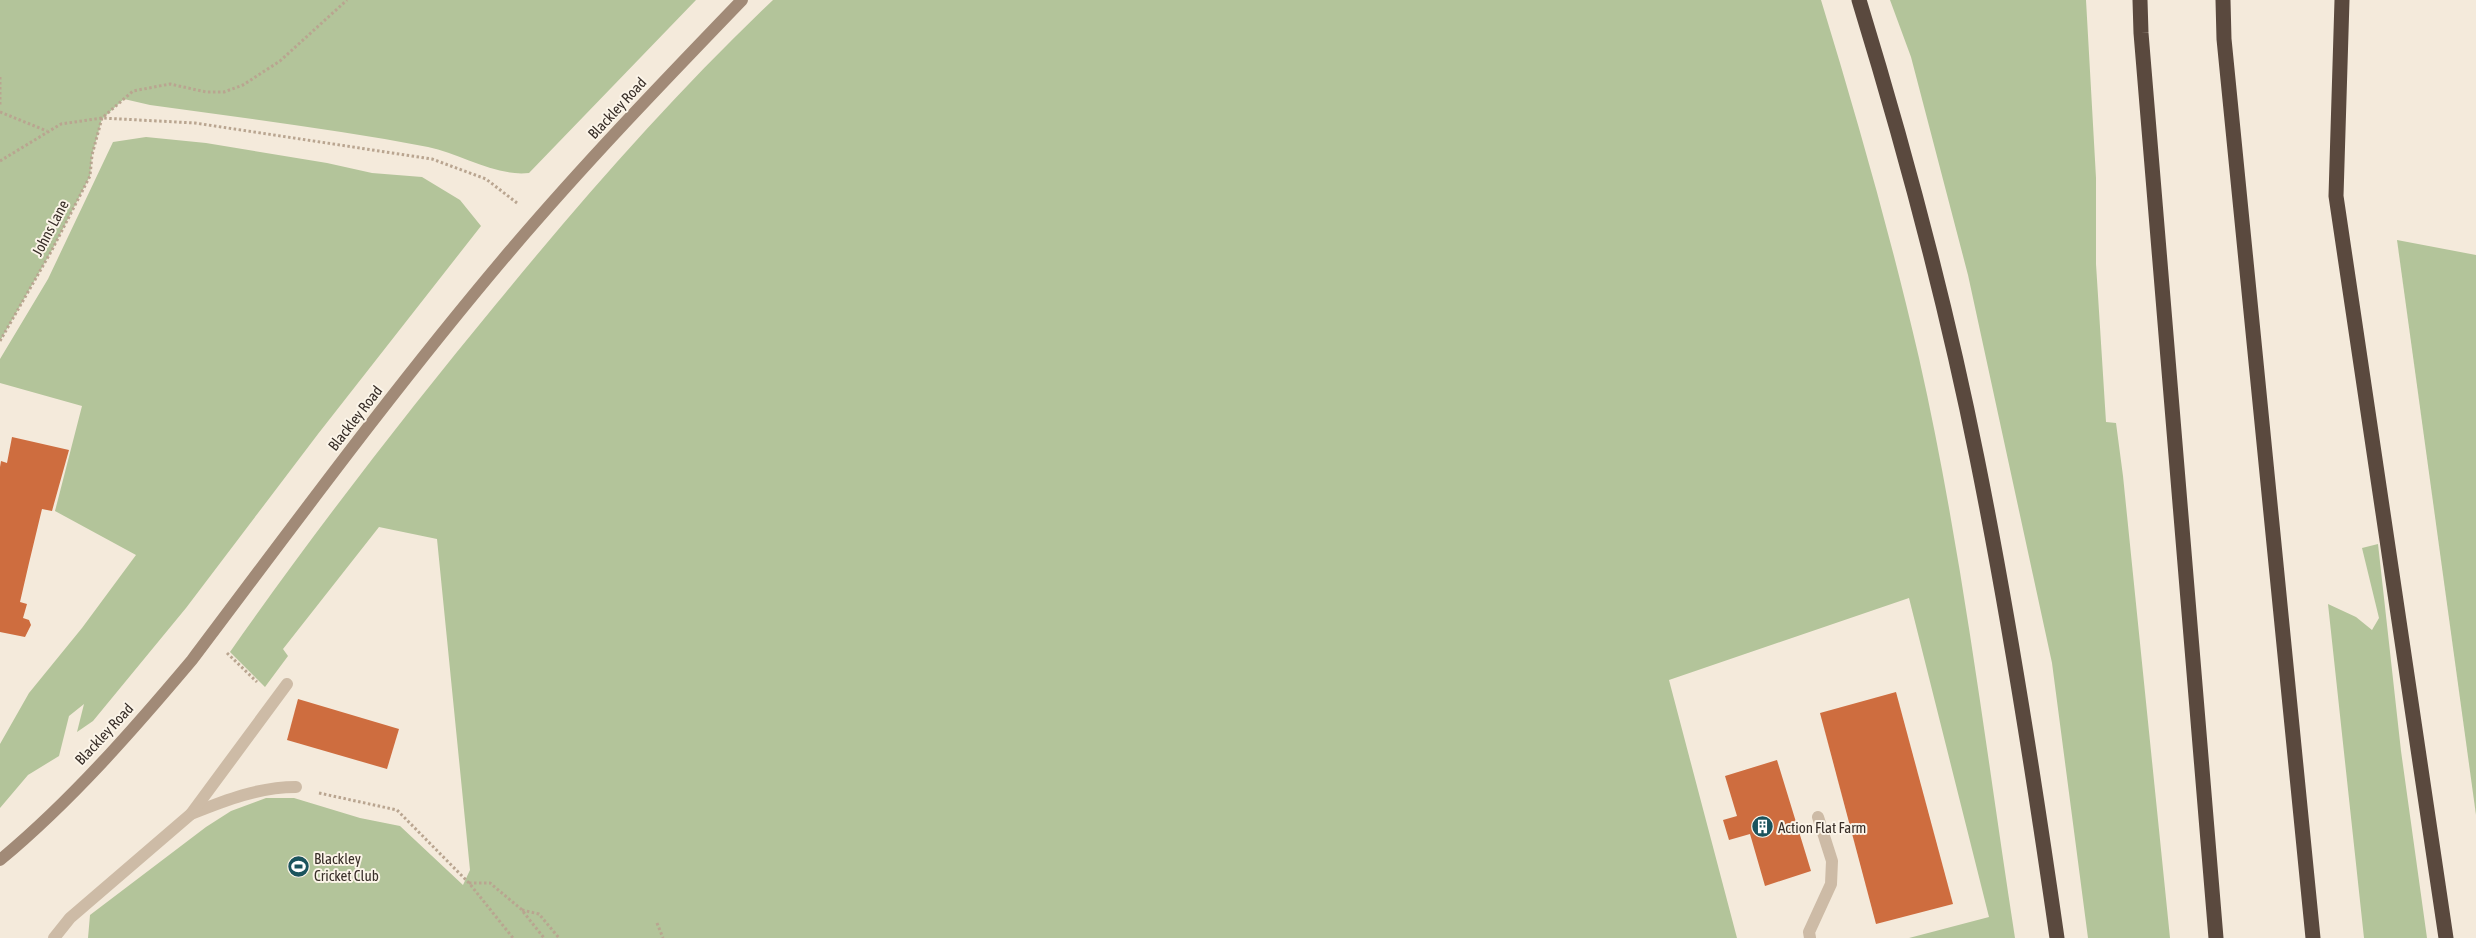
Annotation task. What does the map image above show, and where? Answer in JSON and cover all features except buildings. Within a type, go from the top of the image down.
[{"type":"highway","points":[[1859,0],[1885,85],[1946,320],[1976,456],[2001,582],[2038,802],[2057,938]]},
{"type":"highway","points":[[2140,0],[2141,43],[2216,938]]},
{"type":"highway","points":[[2223,0],[2224,39],[2313,938]]},
{"type":"highway","points":[[2342,0],[2336,196],[2446,938]]},
{"type":"street","name":"Blackley Road","points":[[0,860],[68,796],[192,660],[427,351],[537,219],[636,111],[742,0]]},
{"type":"lane","points":[[54,938],[70,918],[191,814],[287,684]]},
{"type":"lane","points":[[191,814],[264,789],[296,788]]},
{"type":"lane","points":[[1810,938],[1809,932],[1832,884],[1832,861],[1818,817]]},
{"type":"path","points":[[102,118],[133,91],[170,84],[206,92],[224,92],[243,85],[280,61],[347,0]]},
{"type":"path","points":[[0,77],[0,107]]},
{"type":"path","points":[[0,112],[48,132]]},
{"type":"path","points":[[0,161],[61,124],[102,118],[195,123],[432,159],[486,179],[537,219]]},
{"type":"path","name":"Johns Lane","points":[[0,340],[48,258],[90,176],[92,155],[102,118]]},
{"type":"path","points":[[234,659],[264,689]]},
{"type":"path","points":[[296,788],[397,810],[469,883],[513,938]]},
{"type":"path","points":[[469,883],[490,883],[521,909],[544,938]]},
{"type":"path","points":[[521,909],[539,914],[559,938]]},
{"type":"path","points":[[657,923],[663,938]]},
{"type":"green space","points":[[0,0],[696,0],[529,173],[504,172],[428,147],[289,124],[150,105],[124,99],[102,119],[92,155],[90,176],[52,250],[0,341]]},
{"type":"green space","points":[[773,0],[1821,0],[1885,223],[1919,358],[1934,430],[1972,647],[2015,938],[1909,938],[1989,917],[1909,598],[1669,680],[1737,938],[88,938],[90,915],[206,827],[231,811],[266,798],[294,798],[360,818],[400,826],[463,885],[470,870],[437,539],[379,527],[283,649],[288,656],[265,687],[230,652],[360,475],[530,263],[596,185],[665,109]]},
{"type":"green space","points":[[1890,0],[2086,0],[2096,178],[2096,264],[2106,422],[2116,423],[2123,476],[2170,938],[2088,938],[2052,663],[1968,275],[1911,57]]},
{"type":"green space","points":[[146,137],[206,143],[327,163],[372,173],[422,177],[460,200],[481,226],[318,434],[186,608],[93,721],[77,732],[84,704],[69,716],[59,756],[28,775],[0,808],[0,744],[29,693],[82,628],[136,555],[55,511],[82,406],[0,383],[0,359],[48,279],[113,142]]},
{"type":"green space","points":[[2397,240],[2476,255],[2476,815]]},
{"type":"green space","points":[[2378,544],[2401,751],[2427,938],[2364,938],[2328,604],[2356,617],[2372,630],[2379,618],[2362,548]]},
{"type":"place","name":"Action Flat Farm","points":[[1762,827]]},
{"type":"place","name":"Blackley Cricket Club","points":[[298,867]]}]
